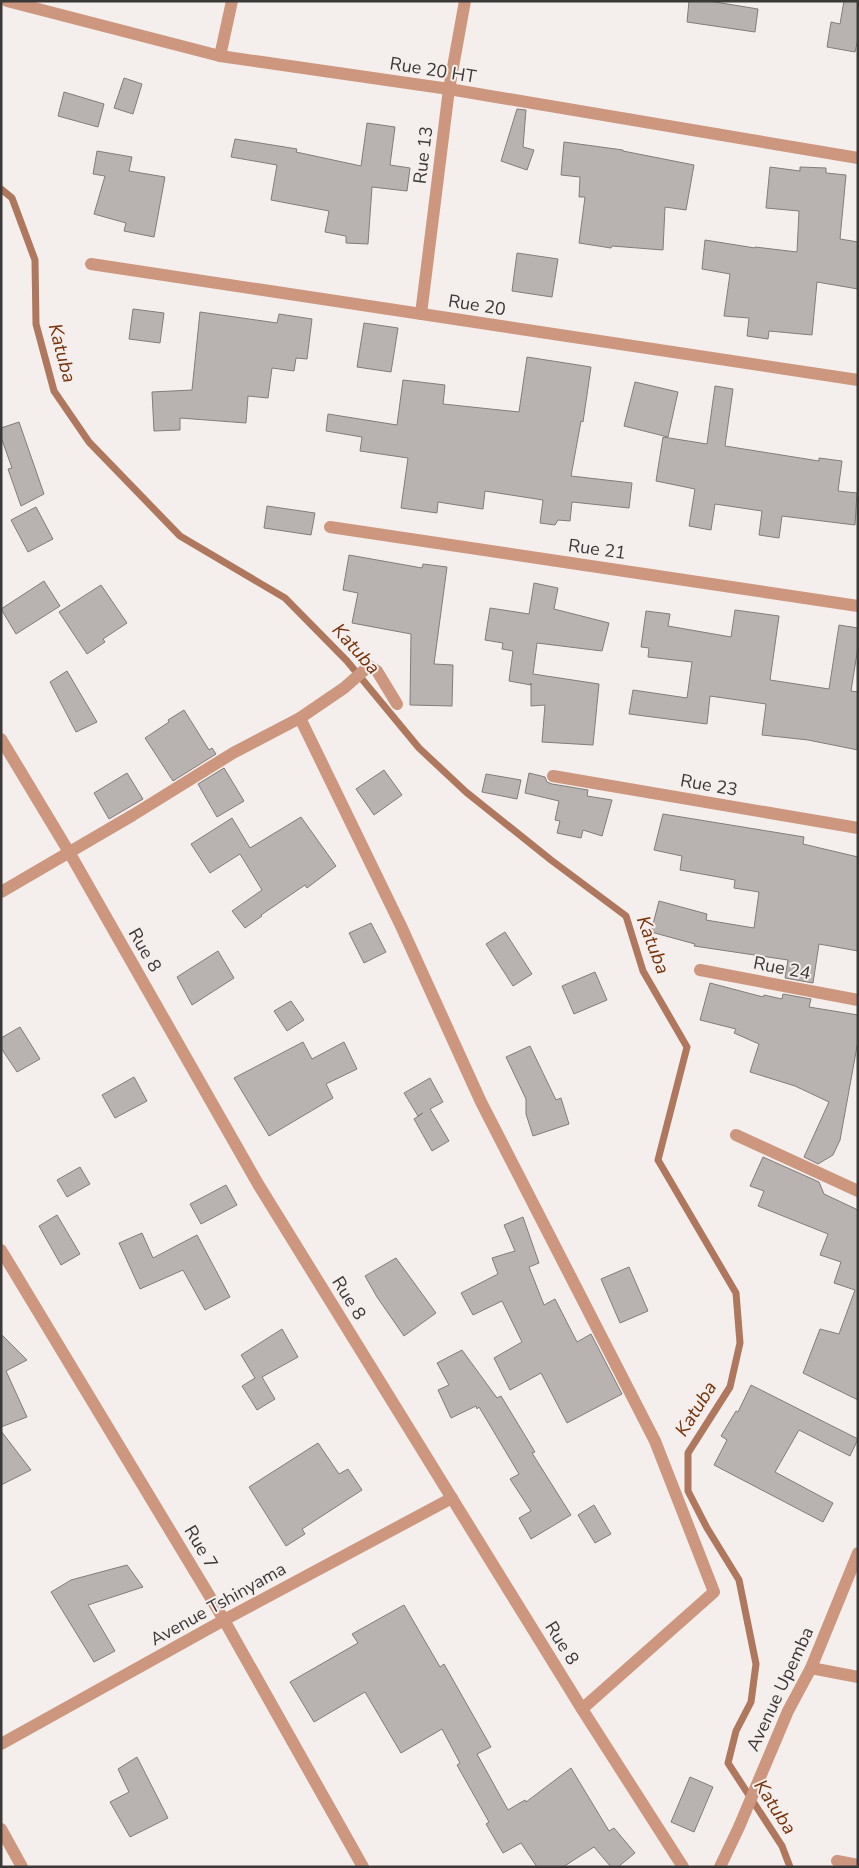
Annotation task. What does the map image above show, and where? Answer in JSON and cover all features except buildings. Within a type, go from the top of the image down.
[{"type":"street","name":"Rue 20 HT","points":[[7,1],[220,56],[449,89],[858,158]]},
{"type":"street","points":[[220,56],[232,1]]},
{"type":"street","name":"Rue 13","points":[[421,314],[449,89],[465,1]]},
{"type":"street","name":"Rue 20","points":[[90,264],[858,380]]},
{"type":"street","name":"Rue 21","points":[[330,527],[858,606]]},
{"type":"street","points":[[1,892],[133,815],[233,753],[300,718],[344,688],[369,666],[377,671],[397,704]]},
{"type":"street","points":[[300,718],[400,926],[481,1102],[655,1441],[714,1592],[582,1710]]},
{"type":"street","name":"Rue 8","points":[[1,739],[69,852],[258,1184],[582,1710],[683,1867]]},
{"type":"street","name":"Rue 23","points":[[553,776],[858,828]]},
{"type":"street","name":"Rue 24","points":[[700,970],[858,1000]]},
{"type":"street","points":[[736,1135],[858,1190]]},
{"type":"street","name":"Rue 7","points":[[1,1250],[224,1620],[363,1867]]},
{"type":"street","name":"Avenue Tshinyama","points":[[1,1744],[224,1620],[452,1498]]},
{"type":"street","name":"Avenue Upemba","points":[[720,1867],[788,1711],[811,1668],[858,1553]]},
{"type":"street","points":[[811,1668],[858,1677]]},
{"type":"street","points":[[1,1829],[22,1867]]},
{"type":"street","points":[[837,1861],[858,1865]]},
{"type":"waterway","name":"Katuba","points":[[1,189],[12,198],[35,260],[36,324],[54,391],[89,442],[180,536],[285,598],[347,661],[419,748],[466,792],[551,860],[626,916],[643,971],[687,1047],[658,1160],[736,1293],[740,1343],[730,1387],[688,1453],[688,1491],[707,1528],[739,1580],[756,1664],[751,1702],[736,1731],[728,1763],[782,1846],[790,1867]]}]
